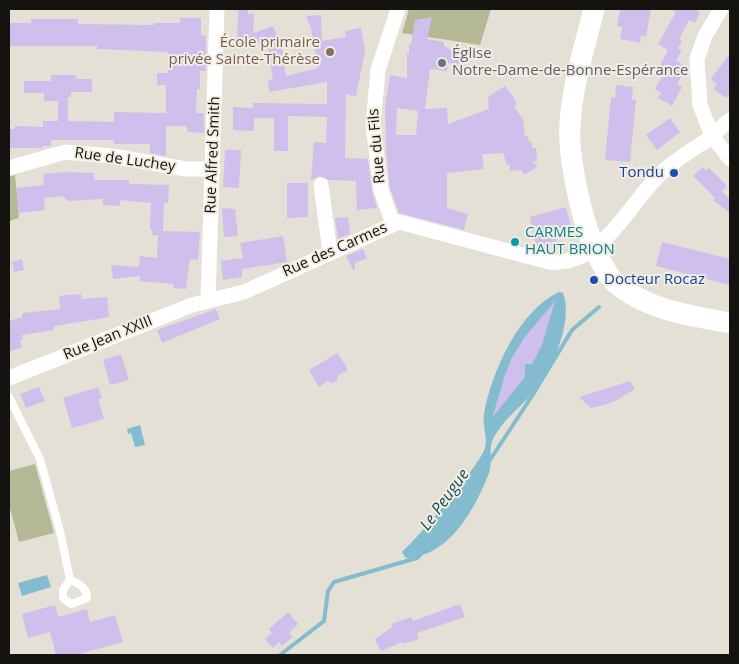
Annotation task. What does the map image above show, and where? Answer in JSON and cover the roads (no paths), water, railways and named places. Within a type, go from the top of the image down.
[{"type":"street","name":"Rue Alfred Smith","points":[[208,301],[217,9]]},
{"type":"street","name":"Rue du Fils","points":[[393,224],[381,190],[373,125],[378,70],[398,9]]},
{"type":"street","points":[[594,9],[570,124],[570,149],[585,222],[594,249],[611,279],[656,308],[730,323]]},
{"type":"street","points":[[721,9],[705,36],[697,59],[700,105],[712,136],[730,159]]},
{"type":"street","name":"Rue des Carmes","points":[[208,301],[244,292],[393,224],[406,222],[549,262],[560,263],[572,260],[594,249],[609,235],[652,182],[678,159],[712,136],[730,120]]},
{"type":"street","name":"Rue de Luchey","points":[[9,168],[64,152],[112,156],[186,169],[213,169]]},
{"type":"street","points":[[321,185],[330,252]]},
{"type":"street","name":"Rue Jean XXIII","points":[[9,378],[192,305],[208,301]]},
{"type":"lane","points":[[9,397],[40,460],[60,531],[70,580]]},
{"type":"water","points":[[559,292],[563,293],[566,315],[557,352],[540,384],[503,424],[493,439],[489,473],[468,515],[458,529],[435,549],[421,556],[406,558],[402,552],[434,518],[481,457],[486,440],[484,414],[493,380],[509,344],[531,313]]},
{"type":"water","points":[[140,425],[145,445],[135,447],[131,433],[128,434],[127,429]]},
{"type":"water","points":[[47,575],[51,587],[22,596],[18,583]]},
{"type":"waterway","name":"Le Peugue","points":[[488,463],[572,330],[599,307]]},
{"type":"waterway","name":"Le Peugue","points":[[280,655],[324,621],[328,591],[334,582],[417,558],[420,555]]},
{"type":"place","name":"École primaire privée Sainte-Thérèse","points":[[330,52]]},
{"type":"place","name":"Église Notre-Dame-de-Bonne-Espérance","points":[[442,63]]},
{"type":"place","name":"Tondu","points":[[674,173]]},
{"type":"place","name":"CARMES HAUT BRION","points":[[515,242]]},
{"type":"place","name":"Docteur Rocaz","points":[[594,280]]}]
